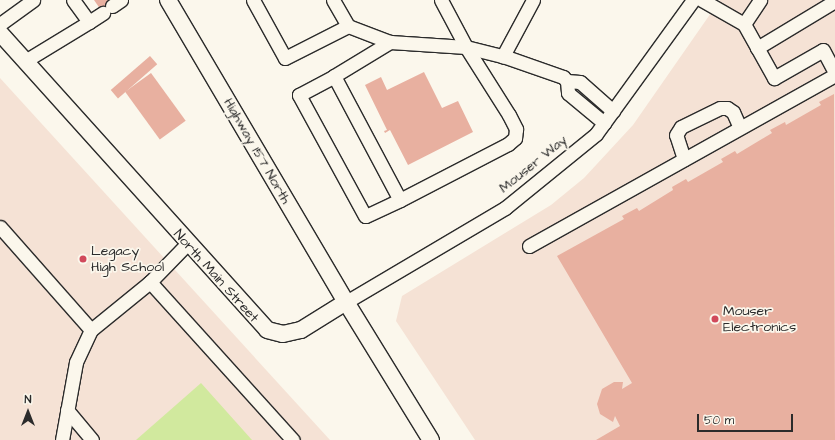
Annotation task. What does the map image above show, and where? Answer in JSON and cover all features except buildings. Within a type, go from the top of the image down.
[{"type":"main road","name":"Highway 157 North","points":[[168,0],[346,302]]},
{"type":"main road","name":"North Main Street","points":[[0,33],[259,325],[274,334],[301,330],[346,302]]},
{"type":"main road","points":[[346,302],[430,440]]},
{"type":"street","points":[[0,24],[33,0]]},
{"type":"street","points":[[73,0],[90,22]]},
{"type":"street","points":[[253,0],[285,58],[348,26]]},
{"type":"street","points":[[333,0],[348,26],[390,42],[466,47],[503,56],[563,77],[567,82],[568,93],[604,123]]},
{"type":"street","points":[[390,42],[299,95],[365,216],[400,200],[508,144],[515,138],[516,129],[509,115],[466,47],[440,0]]},
{"type":"street","points":[[503,56],[533,0]]},
{"type":"street","name":"Mouser Way","points":[[346,302],[505,208],[596,134],[693,0]]},
{"type":"street","points":[[529,246],[835,74],[823,50],[774,78],[744,24],[702,0]]},
{"type":"street","points":[[744,24],[760,0]]},
{"type":"street","points":[[757,48],[835,1]]},
{"type":"street","points":[[25,61],[90,22],[112,6]]},
{"type":"street","points":[[334,76],[400,200]]},
{"type":"street","points":[[567,82],[580,82],[613,110]]},
{"type":"street","points":[[684,159],[676,135],[681,127],[720,108],[727,108],[733,112],[740,128]]},
{"type":"street","points":[[0,227],[91,330]]},
{"type":"street","points":[[62,440],[76,362],[91,330],[150,282],[187,244]]},
{"type":"street","points":[[150,282],[293,440]]},
{"type":"street","points":[[67,410],[92,440]]},
{"type":"shaded area","points":[[720,0],[835,0],[835,440],[475,440],[396,321],[402,296],[551,205],[584,178],[633,125]]},
{"type":"shaded area","name":"Legacy High School","points":[[0,78],[330,440],[0,440]]},
{"type":"green space","points":[[201,383],[252,440],[136,440]]},
{"type":"place","name":"Legacy High School","points":[[83,259]]},
{"type":"place","name":"Mouser Electronics","points":[[715,319]]}]
